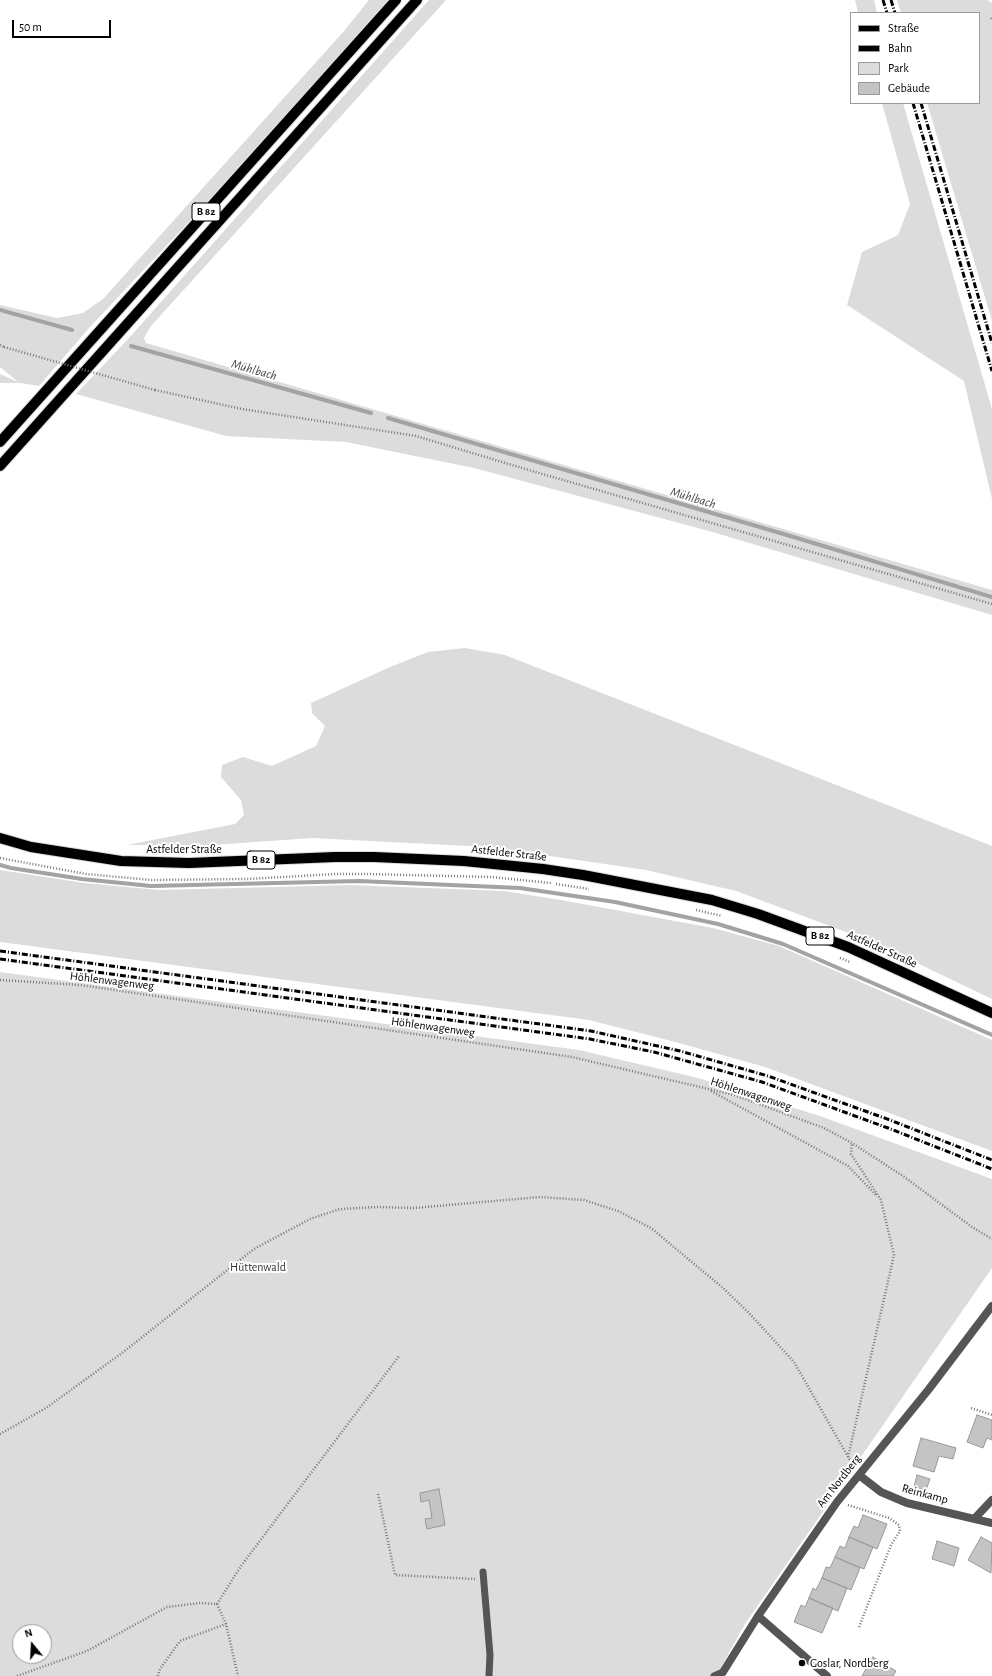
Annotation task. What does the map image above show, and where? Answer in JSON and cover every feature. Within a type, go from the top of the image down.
[{"type":"main road","name":"B 82","points":[[0,442],[396,0]]},
{"type":"main road","name":"B 82","points":[[0,466],[417,0]]},
{"type":"main road","name":"Astfelder Straße","points":[[0,838],[31,847],[121,861],[189,863],[335,857],[374,857],[464,861],[543,869],[583,875],[712,900],[758,914],[848,947],[992,1013]]},
{"type":"street","name":"Am Nordberg","points":[[721,1674],[758,1616],[837,1502],[858,1474],[929,1390],[992,1306]]},
{"type":"street","name":"Reinkamp","points":[[858,1474],[881,1492],[907,1503],[992,1523]]},
{"type":"street","points":[[975,1518],[992,1500]]},
{"type":"street","points":[[758,1616],[827,1676]]},
{"type":"lane","points":[[483,1576],[490,1655],[489,1676]]},
{"type":"lane","name":"Am Nordberg","points":[[714,1676],[721,1674]]},
{"type":"path","points":[[0,345],[155,390],[242,410],[416,436],[992,604]]},
{"type":"path","points":[[0,858],[86,874],[152,880],[247,879],[336,874],[366,874],[491,877],[550,883],[597,890]]},
{"type":"path","points":[[690,909],[724,917]]},
{"type":"path","points":[[835,955],[856,965]]},
{"type":"path","name":"Höhlenwagenweg","points":[[0,980],[80,985],[572,1057],[734,1095],[824,1128],[852,1143],[903,1176],[966,1223],[992,1239]]},
{"type":"path","points":[[708,1089],[848,1166],[881,1200]]},
{"type":"path","points":[[0,1434],[46,1408],[122,1353],[254,1249],[310,1218],[340,1209],[378,1207],[414,1208],[540,1197],[584,1200],[618,1211],[652,1228],[750,1313],[794,1362],[848,1457],[894,1255],[881,1200],[851,1154],[852,1143]]},
{"type":"path","points":[[217,1604],[241,1566],[399,1356]]},
{"type":"path","points":[[971,1408],[992,1415]]},
{"type":"path","points":[[378,1494],[395,1575],[483,1576]]},
{"type":"path","points":[[837,1502],[890,1518],[899,1525],[900,1531],[891,1546],[859,1626]]},
{"type":"path","points":[[17,1676],[87,1651],[167,1608],[200,1603],[217,1604]]},
{"type":"path","points":[[217,1604],[226,1624],[238,1676]]},
{"type":"path","points":[[158,1676],[160,1669],[180,1641],[226,1624]]},
{"type":"green space","points":[[369,0],[388,0],[198,212],[90,327],[39,386],[20,383],[0,383],[0,374],[18,382],[0,367],[0,305],[57,318],[83,313],[103,299],[344,31]]},
{"type":"green space","points":[[429,0],[446,0],[151,326],[144,338],[146,343],[992,590],[992,615],[709,531],[474,468],[346,442],[226,436],[76,394],[129,338]]},
{"type":"green space","points":[[855,0],[874,0],[877,12],[858,12]]},
{"type":"green space","points":[[897,0],[987,0],[992,3],[992,321],[927,104],[980,104],[980,12],[901,12]]},
{"type":"green space","points":[[882,104],[903,104],[992,409],[992,499],[964,381],[847,305],[862,252],[898,235],[910,204]]},
{"type":"green space","points":[[465,648],[505,655],[992,846],[992,999],[873,942],[736,891],[646,870],[488,847],[312,838],[213,845],[127,845],[235,824],[244,815],[241,800],[221,777],[222,765],[243,757],[272,766],[316,746],[325,726],[312,713],[311,703],[390,667],[428,652]]},
{"type":"green space","points":[[0,870],[84,883],[159,890],[349,885],[504,891],[713,928],[779,946],[992,1040],[992,1151],[765,1067],[589,1020],[0,942]]},
{"type":"green space","name":"Hüttenwald","points":[[0,972],[579,1050],[698,1078],[820,1116],[992,1179],[992,1268],[745,1624],[716,1676],[0,1676]]},
{"type":"building","points":[[977,1415],[992,1420],[992,1440],[987,1438],[983,1448],[967,1442]]},
{"type":"building","points":[[921,1438],[956,1448],[953,1459],[939,1456],[934,1472],[913,1466]]},
{"type":"building","points":[[917,1475],[930,1479],[926,1490],[914,1487]]},
{"type":"building","points":[[439,1489],[445,1525],[427,1529],[425,1519],[432,1518],[429,1500],[421,1502],[420,1493]]},
{"type":"building","points":[[863,1515],[887,1524],[877,1549],[849,1537],[854,1526],[858,1528]]},
{"type":"building","points":[[849,1537],[873,1547],[864,1569],[835,1557],[840,1546],[845,1548]]},
{"type":"building","points":[[981,1537],[992,1543],[991,1573],[968,1560]]},
{"type":"building","points":[[937,1541],[959,1548],[954,1566],[932,1559]]},
{"type":"building","points":[[835,1557],[860,1568],[851,1590],[822,1578],[826,1567],[830,1568]]},
{"type":"building","points":[[822,1578],[847,1588],[838,1611],[809,1598],[813,1588],[816,1590]]},
{"type":"building","points":[[809,1598],[833,1608],[822,1633],[794,1622],[801,1605],[805,1607]]},
{"type":"building","points":[[873,1657],[896,1671],[893,1676],[862,1676]]},
{"type":"waterway","name":"Mühlbach","points":[[0,310],[72,330]]},
{"type":"waterway","name":"Mühlbach","points":[[131,346],[371,413]]},
{"type":"waterway","name":"Mühlbach","points":[[388,418],[992,597]]},
{"type":"waterway","points":[[0,865],[82,879],[151,886],[359,881],[520,888],[615,902],[718,924],[783,944],[992,1035]]},
{"type":"railway","points":[[883,0],[887,12]]},
{"type":"railway","points":[[891,0],[895,12]]},
{"type":"railway","points":[[913,104],[992,371]]},
{"type":"railway","points":[[921,104],[992,343]]},
{"type":"railway","points":[[0,951],[591,1031],[680,1051],[768,1076],[890,1120],[992,1160]]},
{"type":"railway","points":[[0,959],[590,1039],[654,1052],[762,1082],[888,1128],[992,1169]]},
{"type":"place","name":"Goslar, Nordberg","points":[[802,1663]]}]
